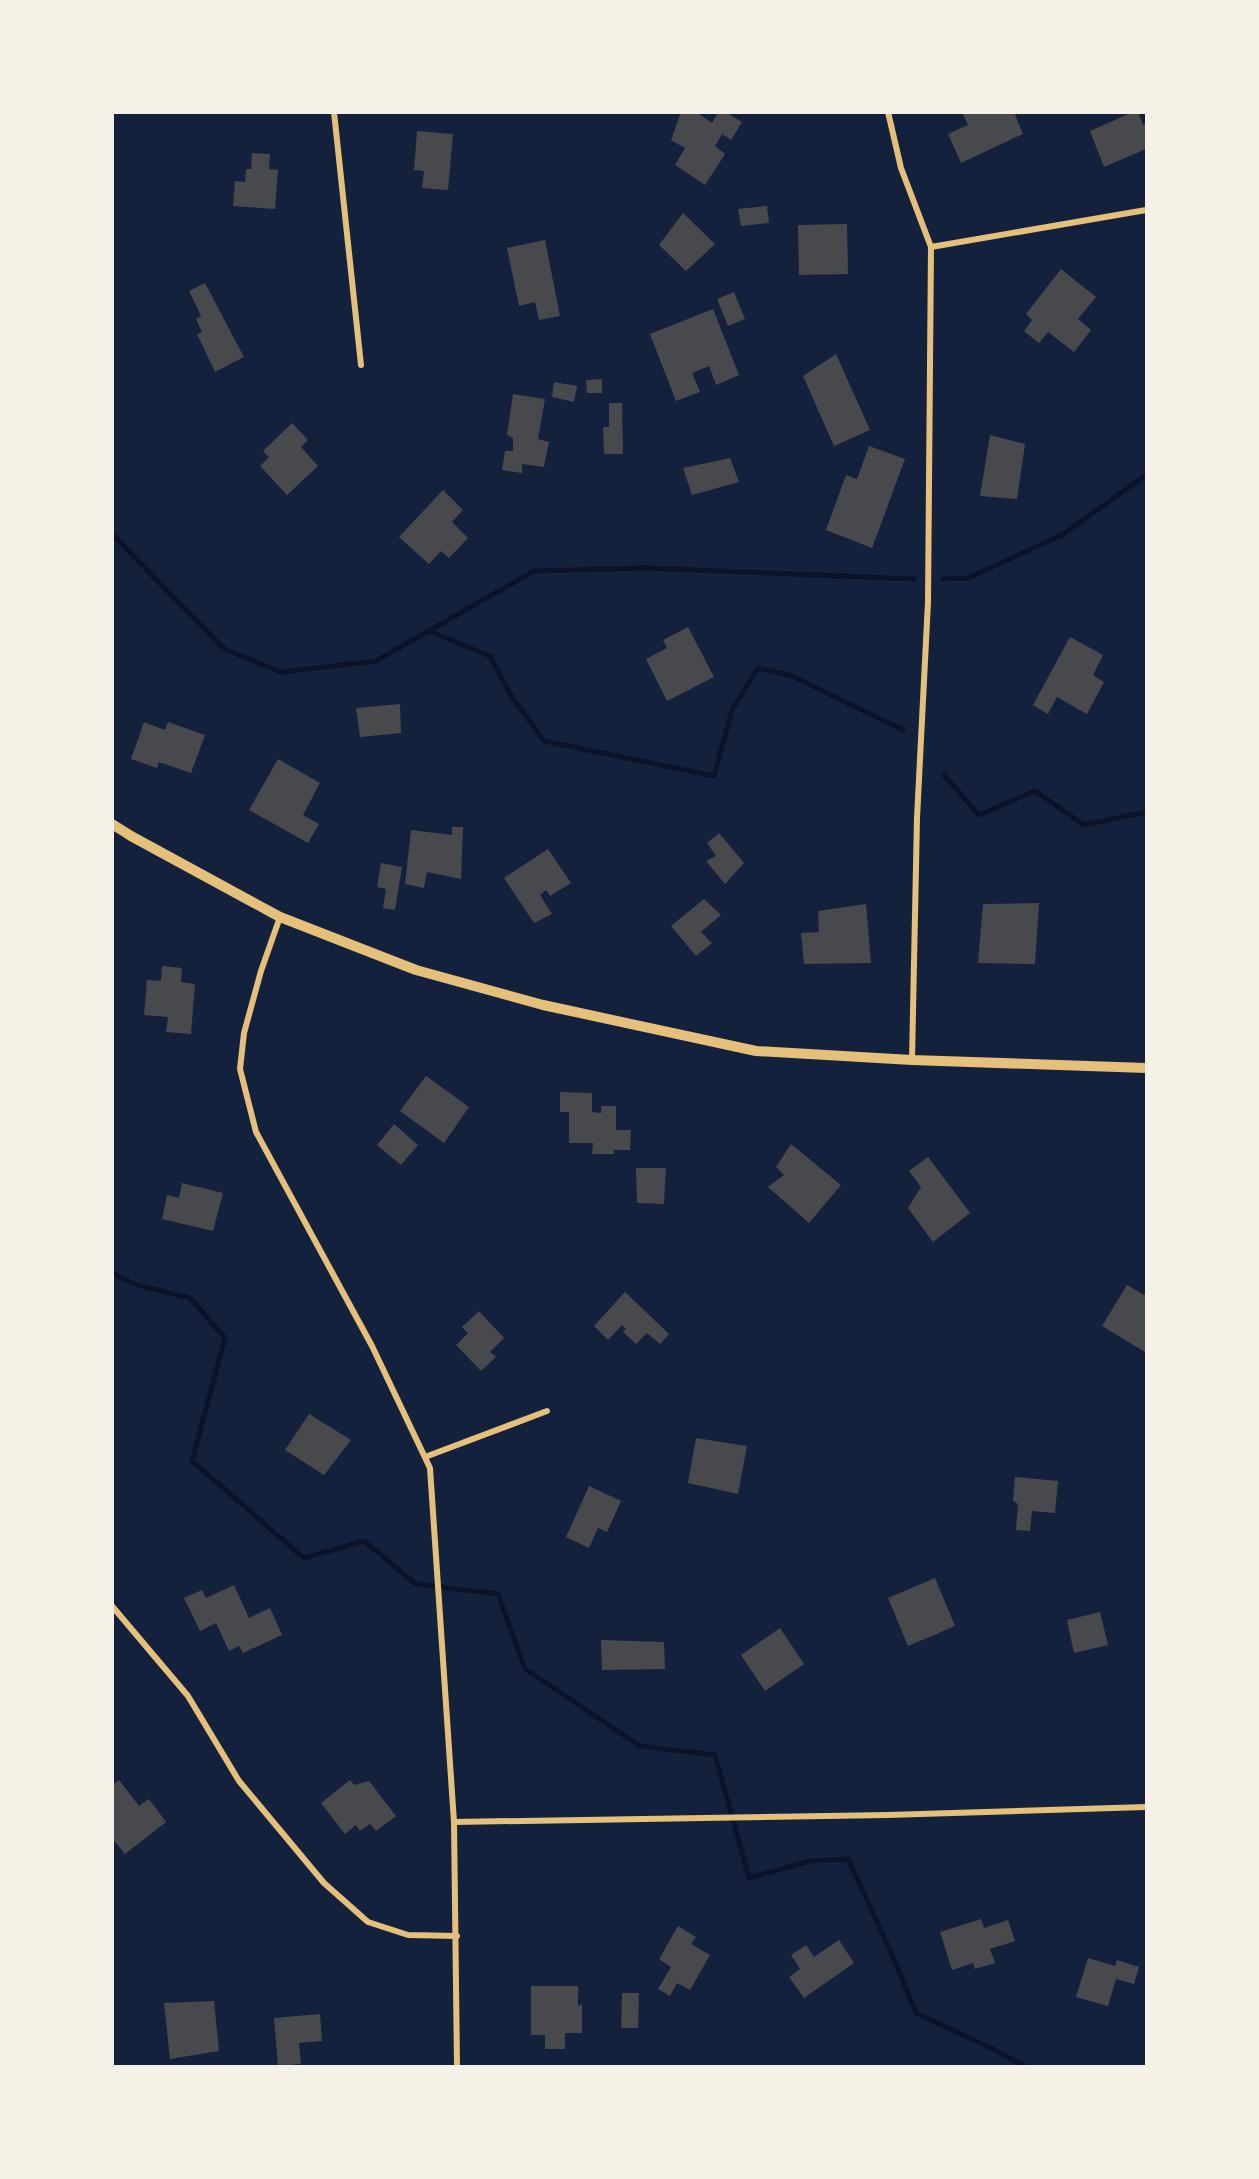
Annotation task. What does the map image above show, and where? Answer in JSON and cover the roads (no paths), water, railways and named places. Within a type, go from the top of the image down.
[{"type":"street","points":[[334,112],[361,365]]},
{"type":"street","points":[[888,112],[901,168],[931,247],[928,602],[917,818],[912,1060]]},
{"type":"street","points":[[931,247],[1146,210]]},
{"type":"street","points":[[112,824],[280,917],[416,970],[543,1005],[756,1051],[912,1060],[1146,1068]]},
{"type":"street","points":[[280,917],[261,971],[244,1034],[240,1069],[256,1132],[372,1346],[430,1468],[454,1822],[457,2067]]},
{"type":"street","points":[[425,1457],[548,1411]]},
{"type":"street","points":[[112,1606],[188,1696],[239,1780],[324,1883],[368,1922],[408,1935],[457,1936]]},
{"type":"street","points":[[454,1822],[817,1817],[1146,1807]]},
{"type":"waterway","points":[[943,579],[968,578],[1062,535],[1146,475]]},
{"type":"waterway","points":[[112,534],[224,649],[281,672],[376,661],[534,571],[645,568],[914,579]]},
{"type":"waterway","points":[[429,631],[490,656],[512,697],[544,741],[714,776],[732,710],[758,668],[792,676],[903,730]]},
{"type":"waterway","points":[[944,775],[979,815],[1035,791],[1084,825],[1146,812]]},
{"type":"waterway","points":[[112,1273],[134,1284],[190,1298],[225,1338],[192,1461],[304,1558],[364,1541],[416,1584],[498,1594],[525,1669],[640,1746],[715,1755],[749,1878],[810,1861],[848,1859],[916,2013],[1024,2066]]}]
